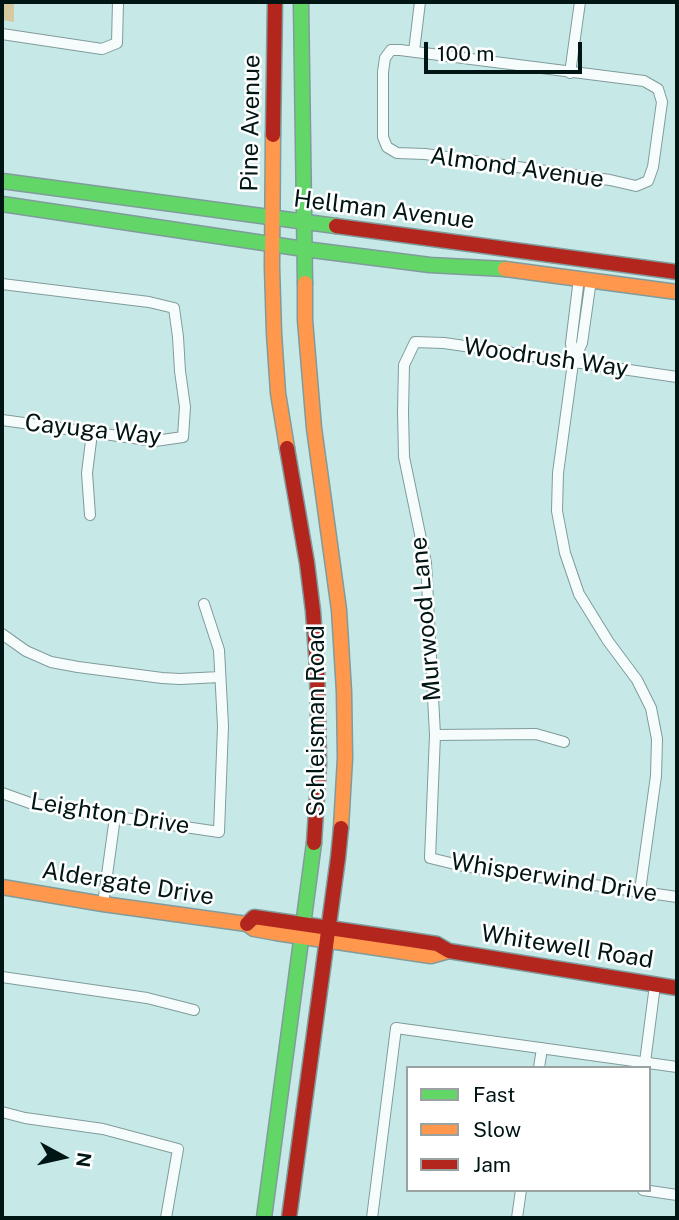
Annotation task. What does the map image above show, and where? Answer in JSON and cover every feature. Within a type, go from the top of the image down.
[{"type":"main road","name":"Pine Avenue","points":[[272,244],[275,2]]},
{"type":"main road","name":"Pine Avenue","points":[[301,2],[304,222]]},
{"type":"main road","name":"Hellman Avenue","points":[[2,181],[677,272]]},
{"type":"main road","name":"Hellman Avenue","points":[[2,204],[304,249],[430,265],[514,270],[677,292]]},
{"type":"main road","name":"Schleisman Road","points":[[289,1218],[344,801],[344,692],[340,610],[310,392],[305,320],[304,222]]},
{"type":"main road","name":"Schleisman Road","points":[[264,1218],[303,931],[316,810],[319,751],[313,611],[278,393],[272,244]]},
{"type":"main road","name":"Aldergate Drive","points":[[2,887],[247,924],[254,917],[303,931],[328,934]]},
{"type":"main road","name":"Whitewell Road","points":[[328,934],[437,944],[449,951],[677,988]]},
{"type":"street","points":[[2,34],[102,49],[117,43],[118,2]]},
{"type":"street","points":[[420,2],[414,51],[570,73],[580,2]]},
{"type":"street","name":"Almond Avenue","points":[[414,51],[391,50],[385,58],[383,136],[387,147],[397,153],[438,156],[636,186],[648,181],[653,167],[662,102],[658,89],[644,81],[570,73]]},
{"type":"street","points":[[585,279],[571,343],[573,363],[558,473],[557,512],[565,553],[579,594],[608,641],[637,680],[651,708],[657,739],[656,776],[640,891]]},
{"type":"street","name":"Cayuga Way","points":[[2,284],[149,302],[174,308],[185,407],[183,437],[155,441],[2,421]]},
{"type":"street","name":"Woodrush Way","points":[[415,342],[444,343],[677,377]]},
{"type":"street","name":"Murwood Lane","points":[[415,342],[404,365],[404,457],[426,563],[435,735],[430,858]]},
{"type":"street","points":[[90,515],[87,473],[92,433]]},
{"type":"street","points":[[2,634],[26,651],[51,662],[162,678],[220,677],[219,650],[204,604]]},
{"type":"street","name":"Leighton Drive","points":[[2,793],[30,803],[56,808],[219,832],[223,726],[220,677]]},
{"type":"street","points":[[435,735],[536,734],[564,742]]},
{"type":"street","points":[[103,904],[116,817]]},
{"type":"street","name":"Whisperwind Drive","points":[[430,858],[463,866],[677,897]]},
{"type":"street","points":[[2,977],[147,998],[194,1010]]},
{"type":"street","points":[[645,1062],[655,985]]},
{"type":"street","points":[[372,1218],[396,1028],[677,1066]]},
{"type":"street","points":[[539,1066],[542,1048]]},
{"type":"street","points":[[2,1112],[103,1129],[178,1149],[166,1218]]},
{"type":"street","points":[[651,1191],[677,1195]]},
{"type":"street","points":[[517,1218],[521,1192]]},
{"type":"shaded area","points":[[2,2],[14,2],[14,22],[2,20]]},
{"type":"traffic: fast","points":[[301,2],[305,283]]},
{"type":"traffic: fast","points":[[2,181],[336,226]]},
{"type":"traffic: fast","points":[[2,204],[304,249],[430,265],[505,269]]},
{"type":"traffic: fast","points":[[264,1218],[314,843]]},
{"type":"traffic: slow","points":[[273,135],[274,333],[278,393],[287,448]]},
{"type":"traffic: slow","points":[[505,269],[677,292]]},
{"type":"traffic: slow","points":[[305,283],[305,320],[314,428],[339,610],[345,758],[341,828]]},
{"type":"traffic: slow","points":[[2,887],[247,924],[254,929],[276,933],[431,956],[449,951]]},
{"type":"traffic: jam","points":[[273,135],[275,2]]},
{"type":"traffic: jam","points":[[336,226],[677,272]]},
{"type":"traffic: jam","points":[[287,448],[307,563],[317,668],[319,764],[314,843]]},
{"type":"traffic: jam","points":[[289,1218],[341,828]]},
{"type":"traffic: jam","points":[[247,924],[254,917],[411,940],[437,944],[449,951],[677,988]]}]
